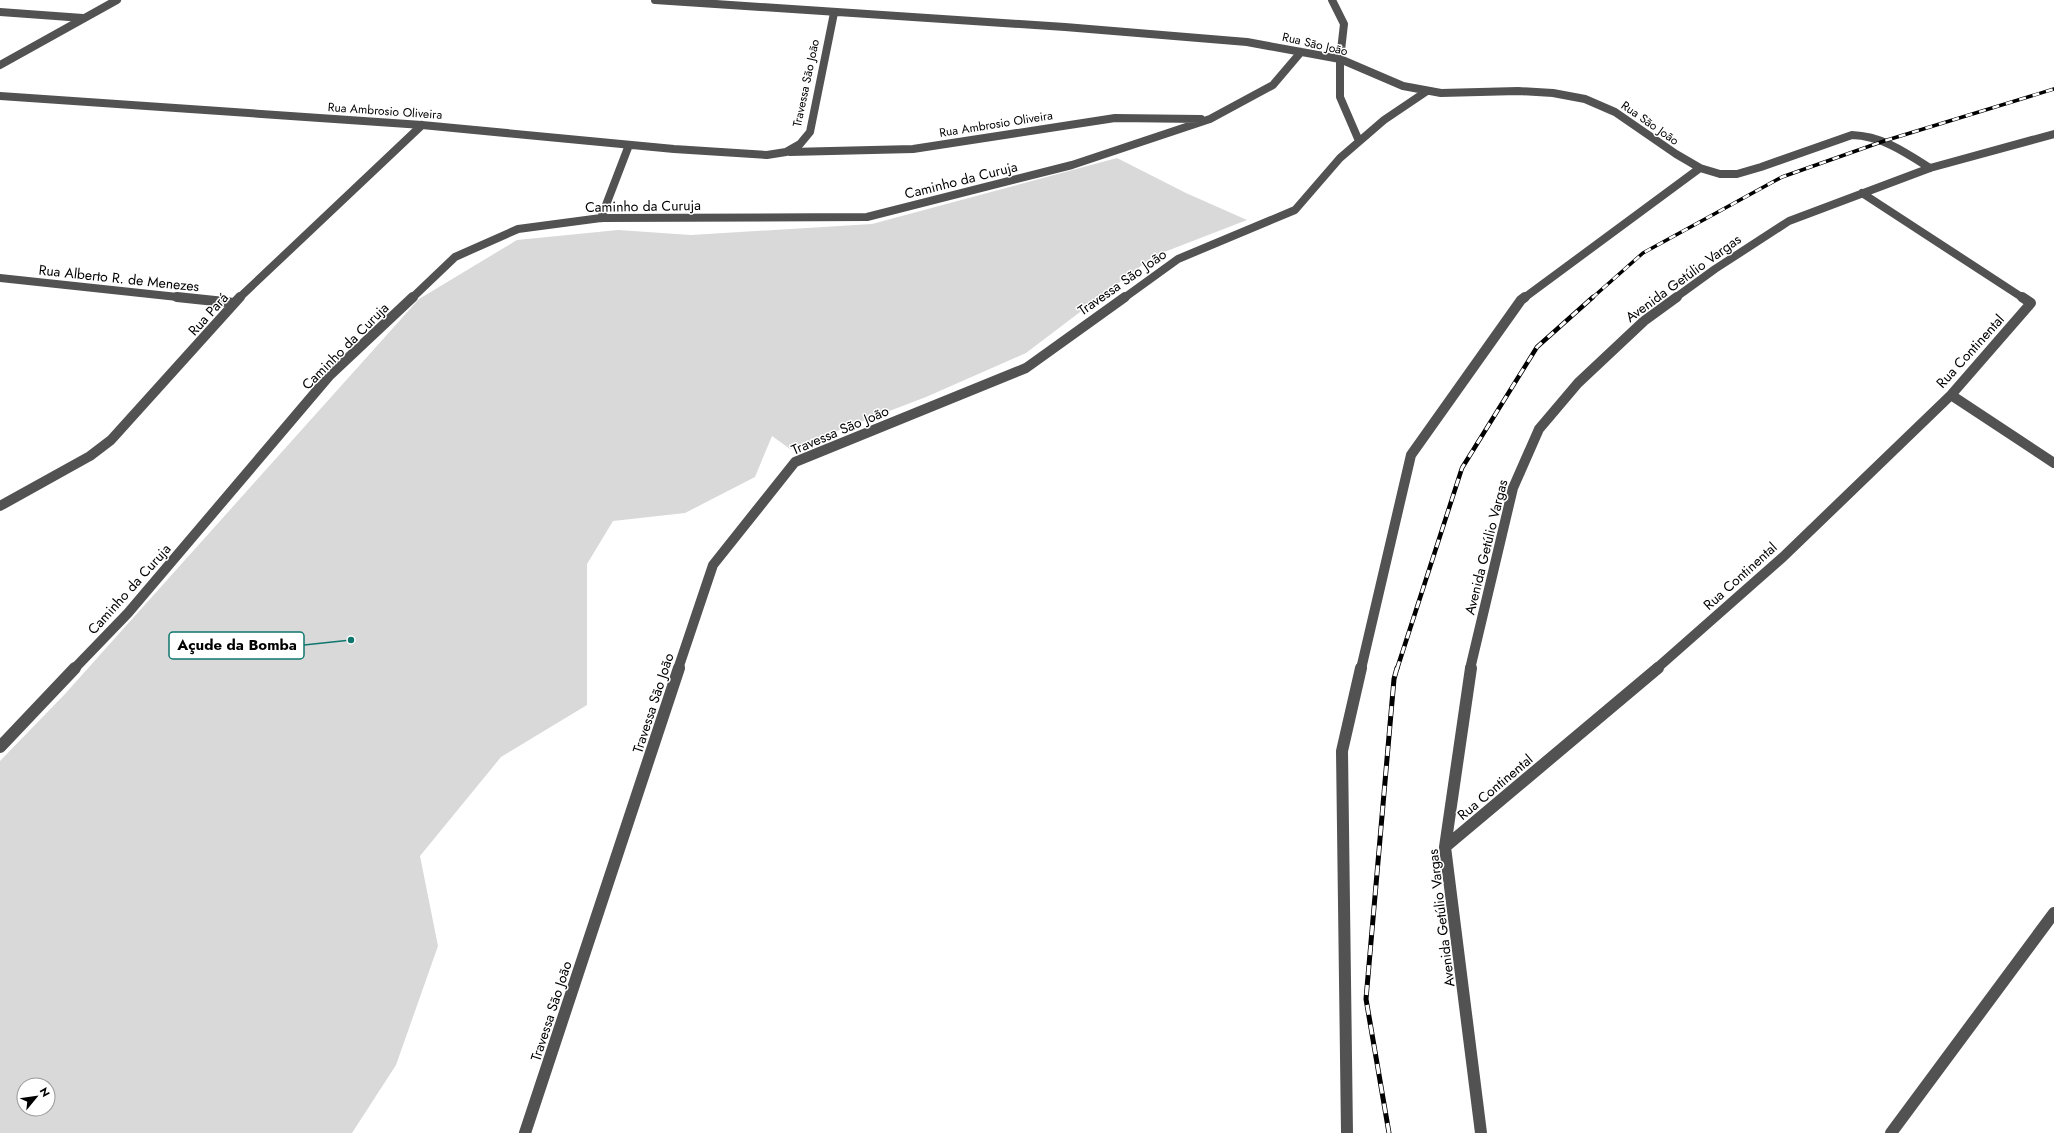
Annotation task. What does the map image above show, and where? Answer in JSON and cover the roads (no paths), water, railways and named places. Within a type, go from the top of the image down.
[{"type":"street","points":[[0,65],[117,0]]},
{"type":"street","name":"Rua São João","points":[[655,0],[1154,34],[1248,42],[1340,59],[1403,86],[1441,94],[1518,91],[1546,92],[1585,99],[1616,112],[1676,154],[1700,168],[1720,174],[1737,174],[1762,167],[1852,135],[1861,134],[1884,141],[1930,168]]},
{"type":"street","points":[[1332,0],[1344,24],[1340,59],[1340,97],[1359,141]]},
{"type":"street","points":[[0,12],[83,18]]},
{"type":"street","name":"Travessa São João","points":[[767,155],[786,152],[800,144],[810,132],[834,13]]},
{"type":"street","name":"Caminho da Curuja","points":[[0,747],[128,613],[330,375],[455,257],[518,228],[601,218],[867,217],[1072,165],[1210,119],[1273,85],[1301,52]]},
{"type":"street","name":"Travessa São João","points":[[525,1133],[713,565],[795,462],[1026,368],[1178,259],[1295,210],[1340,158],[1384,120],[1427,91]]},
{"type":"street","name":"Rua Ambrosio Oliveira","points":[[0,96],[422,125],[767,155]]},
{"type":"street","name":"Rua Ambrosio Oliveira","points":[[786,152],[913,149],[1115,118],[1210,119]]},
{"type":"street","name":"Rua Pará","points":[[1,504],[90,456],[112,440],[234,303],[422,125]]},
{"type":"street","name":"Avenida Getúlio Vargas","points":[[1481,1133],[1445,847],[1468,680],[1513,488],[1539,429],[1578,383],[1644,321],[1715,269],[1789,221],[1930,168],[2054,134]]},
{"type":"street","points":[[601,218],[629,144]]},
{"type":"street","points":[[1347,1133],[1342,752],[1411,455],[1521,300],[1700,168]]},
{"type":"street","name":"Rua Continental","points":[[1445,847],[1630,693],[1783,557],[1951,395],[2032,303],[1862,193]]},
{"type":"street","name":"Rua Alberto R. de Menezes","points":[[0,278],[234,303]]},
{"type":"street","points":[[1951,395],[2054,463]]},
{"type":"street","points":[[1891,1133],[2054,913]]},
{"type":"railway","points":[[1592,298],[1643,253],[1782,177],[1884,141],[2054,89]]},
{"type":"railway","points":[[1397,669],[1462,468],[1537,347],[1593,297]]},
{"type":"railway","points":[[1389,1133],[1366,999],[1394,679],[1397,668]]},
{"type":"place","name":"Açude da Bomba","points":[[351,640]]}]
